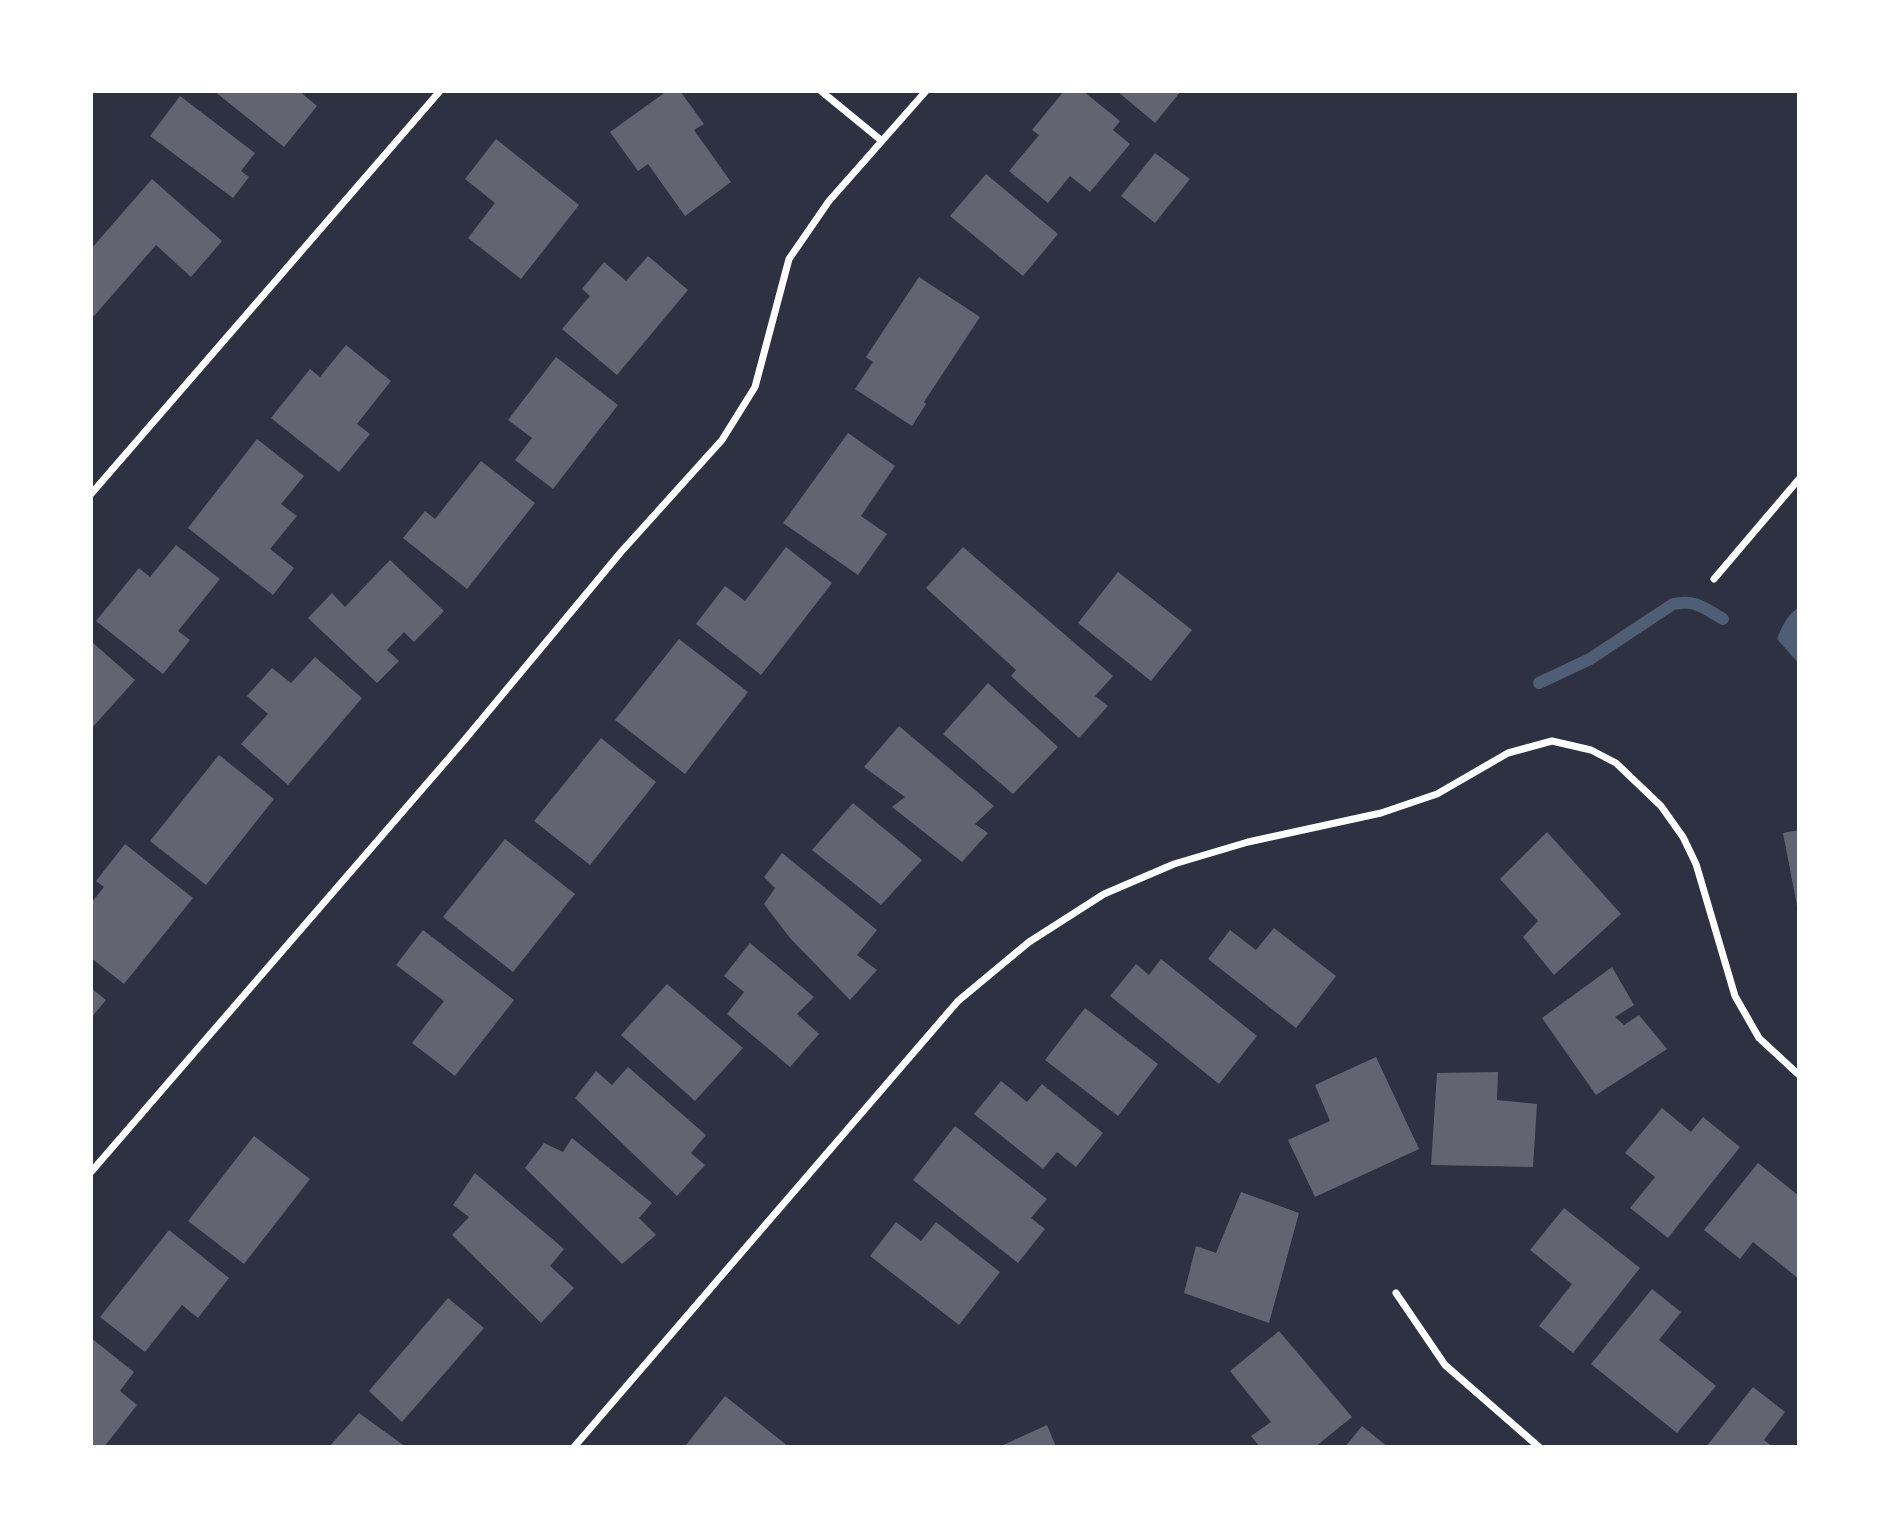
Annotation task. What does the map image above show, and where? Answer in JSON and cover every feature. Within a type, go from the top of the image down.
[{"type":"street","points":[[91,494],[440,91]]},
{"type":"street","points":[[821,91],[882,141]]},
{"type":"street","points":[[91,1172],[462,743],[621,552],[722,440],[755,387],[789,259],[830,201],[926,91]]},
{"type":"street","points":[[1714,579],[1799,479]]},
{"type":"street","points":[[574,1447],[958,1002],[1029,942],[1104,894],[1174,864],[1248,842],[1381,814],[1437,794],[1508,753],[1552,741],[1591,750],[1616,763],[1661,806],[1683,837],[1696,864],[1735,996],[1759,1038],[1799,1074]]},
{"type":"street","points":[[1396,1293],[1445,1365],[1539,1447]]},
{"type":"water","points":[[1799,607],[1799,664],[1777,639],[1785,621]]},
{"type":"building","points":[[214,91],[299,91],[317,106],[284,147]]},
{"type":"building","points":[[667,91],[680,91],[704,124],[694,130],[731,182],[685,216],[648,164],[638,171],[610,132]]},
{"type":"building","points":[[1064,91],[1083,91],[1120,121],[1113,130],[1130,144],[1090,192],[1070,176],[1048,203],[1009,171],[1039,135],[1032,130]]},
{"type":"building","points":[[1117,91],[1181,91],[1155,123]]},
{"type":"building","points":[[180,96],[255,153],[241,171],[249,177],[233,198],[150,136]]},
{"type":"building","points":[[496,139],[579,205],[521,279],[468,238],[495,203],[465,179]]},
{"type":"building","points":[[1155,153],[1190,179],[1155,223],[1121,196]]},
{"type":"building","points":[[986,174],[1058,234],[1023,276],[950,216]]},
{"type":"building","points":[[152,179],[222,241],[191,277],[156,245],[94,316],[91,313],[91,249]]},
{"type":"building","points":[[648,256],[688,290],[617,375],[562,329],[590,296],[582,289],[604,262],[626,281]]},
{"type":"building","points":[[919,277],[980,317],[924,402],[926,404],[912,426],[855,389],[873,362],[866,357]]},
{"type":"building","points":[[346,345],[391,381],[357,424],[370,434],[339,472],[271,418],[310,369],[320,377]]},
{"type":"building","points":[[556,357],[618,405],[553,489],[515,460],[532,438],[508,420]]},
{"type":"building","points":[[848,433],[895,466],[861,516],[887,534],[858,575],[783,523]]},
{"type":"building","points":[[257,439],[304,476],[281,504],[297,516],[270,549],[294,568],[273,595],[188,528]]},
{"type":"building","points":[[481,461],[535,503],[467,589],[403,538],[425,511],[435,519]]},
{"type":"building","points":[[176,545],[220,579],[178,631],[190,640],[163,674],[96,621],[139,568],[150,577]]},
{"type":"building","points":[[786,547],[832,583],[761,675],[696,624],[725,586],[745,601]]},
{"type":"building","points":[[963,547],[1113,676],[1095,696],[1108,706],[1079,738],[1011,676],[1016,670],[926,588]]},
{"type":"building","points":[[390,560],[444,611],[414,642],[404,632],[387,650],[399,661],[377,683],[308,618],[332,593],[345,607]]},
{"type":"building","points":[[1118,572],[1192,630],[1151,681],[1078,623]]},
{"type":"building","points":[[679,639],[748,692],[685,774],[615,720]]},
{"type":"building","points":[[91,643],[135,680],[91,729]]},
{"type":"building","points":[[315,657],[362,698],[288,785],[241,744],[268,714],[247,696],[272,668],[291,683]]},
{"type":"building","points":[[988,683],[1058,747],[1013,794],[943,734]]},
{"type":"building","points":[[899,726],[994,806],[975,824],[988,833],[962,862],[892,807],[905,797],[864,767]]},
{"type":"building","points":[[601,738],[656,782],[590,865],[534,821]]},
{"type":"building","points":[[219,755],[274,799],[206,885],[150,841]]},
{"type":"building","points":[[853,803],[922,860],[881,905],[812,850]]},
{"type":"building","points":[[1799,830],[1799,910],[1798,911],[1783,833]]},
{"type":"building","points":[[1547,832],[1621,914],[1554,975],[1523,937],[1538,921],[1500,879]]},
{"type":"building","points":[[505,839],[575,894],[513,972],[443,917]]},
{"type":"building","points":[[125,844],[193,898],[124,984],[91,958],[91,903],[104,887],[96,881]]},
{"type":"building","points":[[782,853],[877,930],[857,955],[877,970],[850,1000],[790,938],[764,904],[775,888],[764,877]]},
{"type":"building","points":[[1274,928],[1336,976],[1296,1028],[1208,959],[1230,930],[1256,950]]},
{"type":"building","points":[[423,930],[514,1000],[455,1076],[412,1043],[444,1001],[396,965]]},
{"type":"building","points":[[750,943],[814,997],[797,1014],[819,1034],[790,1067],[727,1014],[744,992],[724,976]]},
{"type":"building","points":[[1161,959],[1257,1036],[1219,1084],[1110,996],[1136,964],[1149,975]]},
{"type":"building","points":[[1612,967],[1634,1005],[1615,1017],[1624,1025],[1639,1015],[1667,1049],[1596,1095],[1542,1018]]},
{"type":"building","points":[[667,984],[743,1048],[695,1101],[621,1035]]},
{"type":"building","points":[[91,988],[106,1000],[91,1018]]},
{"type":"building","points":[[1085,1008],[1158,1064],[1118,1116],[1045,1060]]},
{"type":"building","points":[[1376,1057],[1419,1149],[1315,1197],[1288,1140],[1330,1121],[1315,1085]]},
{"type":"building","points":[[628,1067],[706,1135],[691,1153],[705,1165],[677,1196],[575,1098],[596,1071],[612,1085]]},
{"type":"building","points":[[1498,1072],[1497,1100],[1537,1104],[1533,1167],[1431,1165],[1437,1073]]},
{"type":"building","points":[[1001,1081],[1027,1102],[1042,1084],[1103,1133],[1076,1167],[1057,1152],[1043,1169],[974,1114]]},
{"type":"building","points":[[1662,1108],[1691,1132],[1703,1117],[1740,1147],[1668,1238],[1630,1208],[1655,1177],[1625,1153]]},
{"type":"building","points":[[955,1126],[1047,1199],[1031,1218],[1045,1229],[1018,1263],[913,1180]]},
{"type":"building","points":[[254,1136],[310,1179],[244,1264],[188,1221]]},
{"type":"building","points":[[572,1138],[652,1203],[639,1218],[656,1235],[622,1264],[525,1168],[544,1143],[563,1152]]},
{"type":"building","points":[[1758,1163],[1799,1196],[1799,1279],[1753,1242],[1740,1259],[1704,1230]]},
{"type":"building","points":[[475,1173],[564,1249],[550,1266],[574,1288],[541,1323],[452,1235],[469,1217],[453,1205]]},
{"type":"building","points":[[1241,1192],[1299,1213],[1269,1323],[1184,1293],[1196,1246],[1216,1253]]},
{"type":"building","points":[[1564,1208],[1640,1268],[1573,1353],[1539,1326],[1572,1284],[1530,1250]]},
{"type":"building","points":[[896,1222],[921,1241],[936,1222],[1000,1272],[959,1325],[870,1256]]},
{"type":"building","points":[[169,1230],[229,1278],[198,1318],[182,1305],[145,1352],[100,1317]]},
{"type":"building","points":[[1652,1289],[1681,1312],[1659,1340],[1716,1386],[1677,1433],[1591,1364]]},
{"type":"building","points":[[448,1298],[484,1328],[402,1422],[369,1391]]},
{"type":"building","points":[[1279,1331],[1352,1417],[1315,1447],[1260,1447],[1251,1436],[1271,1422],[1230,1371]]},
{"type":"building","points":[[91,1338],[134,1372],[120,1391],[137,1405],[104,1447],[91,1447]]},
{"type":"building","points":[[1753,1387],[1785,1412],[1764,1440],[1773,1447],[1706,1447]]},
{"type":"building","points":[[725,1396],[789,1447],[686,1445]]},
{"type":"building","points":[[359,1413],[406,1447],[329,1447]]},
{"type":"building","points":[[1047,1425],[1056,1447],[999,1447]]},
{"type":"building","points":[[1362,1426],[1388,1447],[1345,1447]]},
{"type":"waterway","points":[[1539,683],[1590,659],[1673,604],[1694,604],[1723,619]]}]
